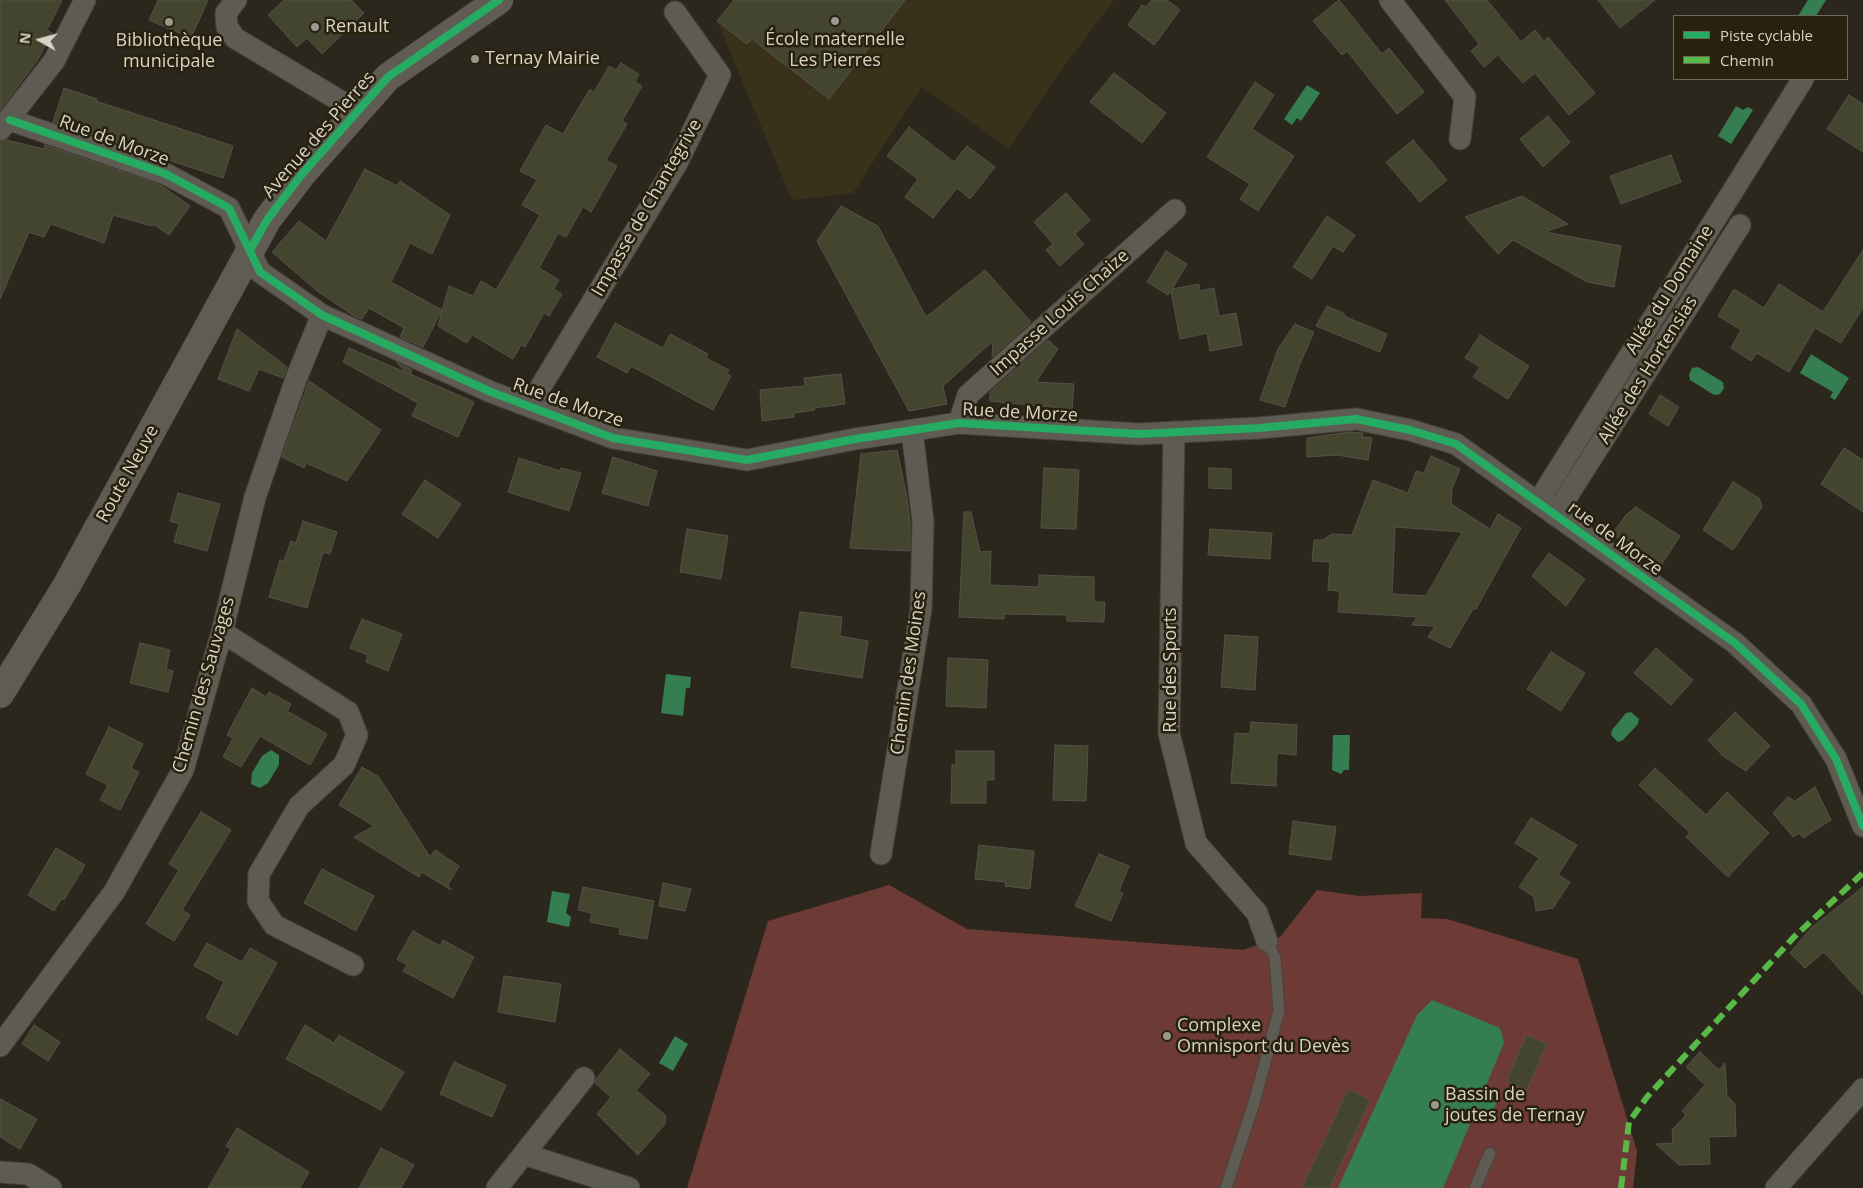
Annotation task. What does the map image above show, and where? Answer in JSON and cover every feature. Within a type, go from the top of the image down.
[{"type":"street","points":[[5,125],[54,61],[85,0]]},
{"type":"street","points":[[236,0],[226,13],[226,27],[235,38],[357,111]]},
{"type":"street","points":[[1390,0],[1465,97],[1460,139]]},
{"type":"street","name":"Avenue des Pierres","points":[[250,250],[266,220],[302,174],[388,77],[488,3]]},
{"type":"street","name":"Impasse de Chantegrive","points":[[529,406],[677,163],[720,75],[675,12]]},
{"type":"street","name":"Allée du Domaine","points":[[1538,502],[1802,80]]},
{"type":"street","name":"Rue de Morze","points":[[5,125],[166,174],[229,208],[260,272],[322,315],[491,392],[613,438],[747,460],[855,439],[959,423],[1132,434],[1258,428]]},
{"type":"street","name":"Impasse Louis Chaize","points":[[959,423],[968,395],[1175,210]]},
{"type":"street","name":"Allée des Hortensias","points":[[1555,515],[1740,225]]},
{"type":"street","name":"Route Neuve","points":[[0,694],[67,585],[250,250]]},
{"type":"street","name":"Chemin des Sauvages","points":[[0,1046],[114,892],[183,770],[222,632],[255,497],[296,379],[322,315]]},
{"type":"street","name":"rue de Morze","points":[[1258,428],[1356,419],[1410,430],[1456,444],[1735,643],[1801,704],[1836,760],[1863,826]]},
{"type":"street","name":"Chemin des Moines","points":[[881,854],[921,609],[923,521],[912,431]]},
{"type":"street","name":"Rue des Sports","points":[[1174,432],[1169,733],[1196,843],[1257,913],[1268,941]]},
{"type":"street","points":[[222,632],[348,712],[357,735],[344,765],[299,806],[259,874],[258,901],[274,925],[353,965]]},
{"type":"street","points":[[497,1188],[584,1078]]},
{"type":"street","points":[[1776,1188],[1863,1089]]},
{"type":"street","points":[[524,1154],[629,1188]]},
{"type":"street","points":[[0,1172],[28,1174],[51,1188]]},
{"type":"lane","points":[[1226,1188],[1254,1103],[1279,1011],[1275,958],[1268,941]]},
{"type":"lane","points":[[1475,1188],[1490,1154]]},
{"type":"shaded area","points":[[734,0],[1114,0],[1065,65],[1009,149],[922,87],[853,193],[792,200],[717,21]]},
{"type":"shaded area","points":[[1808,0],[1826,0],[1817,15],[1799,15]]},
{"type":"shaded area","points":[[1307,85],[1320,93],[1301,121],[1297,118],[1292,125],[1284,119]]},
{"type":"shaded area","points":[[1736,106],[1743,110],[1748,107],[1753,110],[1731,144],[1718,136]]},
{"type":"shaded area","points":[[1811,354],[1849,378],[1835,400],[1830,397],[1833,392],[1800,373]]},
{"type":"shaded area","points":[[1698,367],[1723,382],[1724,388],[1720,394],[1714,395],[1690,380],[1689,375],[1692,368]]},
{"type":"shaded area","points":[[666,674],[691,677],[690,688],[686,688],[683,716],[661,713]]},
{"type":"shaded area","points":[[1631,712],[1639,719],[1638,724],[1623,740],[1618,742],[1611,735],[1612,730],[1626,713]]},
{"type":"shaded area","points":[[1333,735],[1350,735],[1349,770],[1344,770],[1341,774],[1332,770]]},
{"type":"shaded area","points":[[271,750],[279,755],[279,765],[268,783],[260,788],[251,784],[252,773],[262,756]]},
{"type":"shaded area","name":"Complexe Omnisport du Devès","points":[[889,885],[967,929],[1243,950],[1280,937],[1317,890],[1360,896],[1422,893],[1421,918],[1447,919],[1578,959],[1637,1151],[1633,1188],[687,1188],[768,921]]},
{"type":"shaded area","points":[[552,891],[570,894],[566,913],[571,917],[569,927],[547,922]]},
{"type":"shaded area","name":"Bassin de joutes de Ternay","points":[[1432,1000],[1500,1028],[1504,1043],[1485,1088],[1500,1094],[1488,1123],[1473,1117],[1443,1188],[1338,1188],[1417,1015]]},
{"type":"shaded area","points":[[675,1036],[688,1044],[673,1071],[659,1063]]},
{"type":"building","points":[[0,0],[62,0],[47,30],[52,33],[37,61],[0,110]]},
{"type":"building","points":[[158,0],[208,0],[191,38],[149,20]]},
{"type":"building","name":"Renault","points":[[284,0],[351,0],[364,13],[322,54],[307,38],[297,47],[268,15]]},
{"type":"building","points":[[734,0],[905,0],[829,99],[752,39],[747,44],[717,21]]},
{"type":"building","points":[[1152,0],[1167,0],[1180,10],[1154,45],[1128,25],[1142,5],[1146,7]]},
{"type":"building","points":[[1339,0],[1382,54],[1389,48],[1424,92],[1397,114],[1347,51],[1342,55],[1313,21]]},
{"type":"building","points":[[1445,0],[1487,0],[1521,42],[1535,30],[1544,41],[1548,37],[1595,93],[1569,115],[1535,73],[1523,83],[1498,55],[1484,67],[1471,51],[1479,44]]},
{"type":"building","points":[[1598,0],[1655,0],[1620,28]]},
{"type":"building","points":[[621,63],[639,74],[635,82],[642,86],[622,121],[627,124],[606,160],[617,166],[591,212],[583,207],[566,237],[558,233],[539,268],[559,280],[554,289],[562,294],[549,316],[544,313],[525,347],[521,345],[513,359],[472,335],[467,343],[438,326],[449,286],[473,296],[481,281],[496,290],[540,215],[522,205],[537,180],[520,171],[546,125],[563,134],[590,89],[594,92],[609,66],[616,70]]},
{"type":"building","points":[[1114,73],[1166,113],[1142,143],[1090,102]]},
{"type":"building","points":[[1255,82],[1274,95],[1252,129],[1294,156],[1258,211],[1240,199],[1250,184],[1207,157]]},
{"type":"building","points":[[64,88],[97,99],[96,101],[233,146],[223,178],[53,122]]},
{"type":"building","points":[[1849,95],[1863,104],[1863,152],[1827,129]]},
{"type":"building","points":[[1548,116],[1570,142],[1543,167],[1520,139]]},
{"type":"building","points":[[909,127],[954,162],[967,146],[995,167],[970,199],[957,188],[933,218],[905,197],[918,179],[887,156]]},
{"type":"building","points":[[6,140],[44,149],[45,145],[161,185],[190,206],[169,235],[153,224],[152,226],[113,215],[104,243],[51,224],[44,237],[29,232],[0,299],[0,142]]},
{"type":"building","points":[[1413,140],[1447,180],[1420,202],[1386,162]]},
{"type":"building","points":[[1671,155],[1681,182],[1621,204],[1610,176]]},
{"type":"building","points":[[365,169],[397,186],[400,181],[450,215],[432,254],[410,243],[391,282],[442,310],[423,347],[400,337],[404,328],[369,308],[362,319],[354,316],[316,290],[272,252],[299,221],[326,241]]},
{"type":"building","points":[[1066,193],[1090,220],[1075,234],[1084,244],[1060,266],[1046,250],[1053,244],[1034,222]]},
{"type":"building","points":[[1522,196],[1568,224],[1545,232],[1621,246],[1614,287],[1587,282],[1513,240],[1498,254],[1465,217]]},
{"type":"building","points":[[841,206],[878,226],[926,317],[985,270],[1031,322],[992,357],[993,341],[943,386],[947,404],[909,411],[817,241]]},
{"type":"building","points":[[1327,216],[1355,235],[1343,252],[1333,246],[1312,279],[1293,267]]},
{"type":"building","points":[[1863,250],[1863,308],[1841,343],[1815,328],[1789,372],[1757,353],[1751,361],[1731,348],[1741,330],[1718,316],[1734,289],[1764,308],[1779,284],[1823,312]]},
{"type":"building","points":[[1166,251],[1187,264],[1172,289],[1199,284],[1200,291],[1214,288],[1219,316],[1236,313],[1242,345],[1210,351],[1207,333],[1180,339],[1171,291],[1168,295],[1147,282]]},
{"type":"building","points":[[1327,306],[1343,313],[1346,317],[1387,334],[1380,352],[1316,326]]},
{"type":"building","points":[[615,323],[663,348],[670,334],[708,354],[706,358],[729,370],[727,374],[731,376],[713,410],[631,366],[627,373],[597,357]]},
{"type":"building","points":[[1295,324],[1314,332],[1299,366],[1285,407],[1260,400],[1278,349]]},
{"type":"building","points":[[237,329],[287,367],[283,378],[259,369],[249,391],[218,379]]},
{"type":"building","points":[[1480,335],[1529,366],[1508,399],[1473,377],[1480,367],[1465,358]]},
{"type":"building","points":[[1048,340],[1058,349],[1036,382],[1074,384],[1072,409],[990,401],[990,392]]},
{"type":"building","points":[[349,348],[407,373],[396,362],[412,370],[410,374],[474,402],[458,437],[412,416],[418,403],[343,362]]},
{"type":"building","points":[[841,374],[845,404],[794,413],[794,417],[762,421],[760,390],[805,386],[804,378]]},
{"type":"building","points":[[309,381],[381,430],[347,481],[306,463],[304,468],[282,457]]},
{"type":"building","points":[[1660,395],[1679,407],[1668,426],[1649,414]]},
{"type":"building","points":[[1349,432],[1363,433],[1362,437],[1372,438],[1368,460],[1337,455],[1307,457],[1307,438]]},
{"type":"building","points":[[1844,448],[1863,460],[1863,512],[1821,484]]},
{"type":"building","points":[[897,450],[907,497],[910,522],[910,551],[850,548],[861,454]]},
{"type":"building","points":[[1431,456],[1460,469],[1452,489],[1451,504],[1490,529],[1498,514],[1521,528],[1476,609],[1473,609],[1450,648],[1428,637],[1435,626],[1412,625],[1417,617],[1338,612],[1340,591],[1328,590],[1330,562],[1312,561],[1314,540],[1323,540],[1332,534],[1352,535],[1373,480],[1408,493],[1416,471],[1424,473]],"holes":[[[1395,527],[1462,532],[1426,596],[1392,594]]]},
{"type":"building","points":[[613,457],[657,471],[648,506],[602,493]]},
{"type":"building","points":[[519,458],[560,471],[561,468],[581,473],[569,511],[508,492]]},
{"type":"building","points":[[1044,468],[1079,470],[1076,529],[1041,528]]},
{"type":"building","points":[[1209,468],[1231,469],[1231,489],[1209,488]]},
{"type":"building","points":[[425,480],[461,504],[438,538],[402,514]]},
{"type":"building","points":[[1733,482],[1759,498],[1762,507],[1733,550],[1703,530]]},
{"type":"building","points":[[178,493],[220,504],[207,551],[174,542],[179,524],[170,521]]},
{"type":"building","points":[[1636,507],[1680,536],[1660,567],[1612,534],[1626,515]]},
{"type":"building","points":[[964,512],[971,512],[980,552],[991,551],[990,585],[1039,587],[1039,575],[1094,577],[1094,602],[1105,602],[1104,622],[1067,621],[1067,615],[1004,614],[1004,619],[959,617]]},
{"type":"building","points":[[303,521],[337,532],[330,554],[323,552],[307,608],[269,597],[280,560],[284,561],[291,541],[296,543]]},
{"type":"building","points":[[687,529],[728,536],[721,579],[680,572]]},
{"type":"building","points":[[1210,529],[1272,533],[1270,559],[1208,555]]},
{"type":"building","points":[[1549,553],[1585,579],[1566,606],[1532,576]]},
{"type":"building","points":[[800,612],[842,617],[840,636],[868,641],[862,678],[791,667]]},
{"type":"building","points":[[362,619],[402,634],[388,671],[366,662],[368,655],[350,648]]},
{"type":"building","points":[[1225,635],[1258,637],[1255,690],[1221,687]]},
{"type":"building","points":[[140,643],[170,650],[166,669],[173,671],[168,692],[130,683]]},
{"type":"building","points":[[1656,648],[1693,680],[1671,705],[1634,673]]},
{"type":"building","points":[[1551,652],[1585,673],[1561,711],[1527,689]]},
{"type":"building","points":[[948,658],[988,660],[986,708],[946,706]]},
{"type":"building","points":[[252,688],[266,697],[269,692],[291,704],[287,711],[327,734],[310,765],[260,736],[241,767],[223,757],[233,738],[227,735]]},
{"type":"building","points":[[1735,712],[1770,746],[1746,771],[1723,756],[1708,740]]},
{"type":"building","points":[[1251,722],[1297,725],[1296,755],[1277,753],[1276,786],[1231,783],[1235,733],[1250,734]]},
{"type":"building","points":[[109,727],[143,744],[131,768],[139,772],[120,810],[100,800],[108,785],[86,774]]},
{"type":"building","points":[[1055,745],[1088,746],[1086,801],[1053,800]]},
{"type":"building","points":[[956,751],[994,751],[994,780],[986,780],[986,803],[951,803],[952,765],[956,764]]},
{"type":"building","points":[[362,767],[379,777],[430,857],[435,850],[459,866],[448,885],[451,890],[422,872],[419,877],[354,837],[374,826],[339,805]]},
{"type":"building","points":[[1655,768],[1706,815],[1727,792],[1769,833],[1728,877],[1686,837],[1690,833],[1639,785]]},
{"type":"building","points":[[1815,787],[1831,820],[1803,838],[1799,833],[1793,837],[1773,813],[1788,797],[1795,801]]},
{"type":"building","points":[[201,812],[231,830],[182,910],[190,915],[174,941],[146,924],[179,870],[169,864]]},
{"type":"building","points":[[1531,818],[1577,845],[1558,875],[1570,882],[1553,908],[1536,911],[1534,897],[1519,887],[1539,858],[1515,843]]},
{"type":"building","points":[[1293,821],[1336,827],[1331,860],[1289,854]]},
{"type":"building","points":[[979,845],[1034,851],[1030,889],[1005,886],[1006,882],[975,879]]},
{"type":"building","points":[[56,848],[85,865],[64,900],[62,898],[54,911],[28,895]]},
{"type":"building","points":[[1099,854],[1129,866],[1119,891],[1123,893],[1111,921],[1075,906]]},
{"type":"building","points":[[322,869],[374,896],[356,931],[304,903]]},
{"type":"building","points":[[663,883],[691,889],[685,911],[659,906]]},
{"type":"building","points":[[583,887],[654,901],[647,939],[619,934],[620,928],[590,922],[592,913],[578,910]]},
{"type":"building","points":[[1863,887],[1863,995],[1824,952],[1805,968],[1790,953],[1811,928]]},
{"type":"building","points":[[413,931],[440,946],[443,940],[474,957],[453,998],[403,971],[407,965],[397,959]]},
{"type":"building","points":[[207,943],[242,962],[250,948],[277,963],[237,1035],[206,1018],[224,982],[194,966]]},
{"type":"building","points":[[504,976],[561,984],[555,1022],[498,1012]]},
{"type":"building","points":[[34,1025],[60,1042],[48,1061],[22,1044]]},
{"type":"building","points":[[305,1025],[334,1043],[339,1035],[404,1072],[381,1110],[286,1059]]},
{"type":"building","points":[[1526,1035],[1547,1044],[1527,1090],[1507,1081]]},
{"type":"building","points":[[620,1049],[650,1074],[636,1090],[666,1116],[665,1124],[638,1155],[597,1114],[611,1097],[595,1083],[596,1079]]},
{"type":"building","points":[[1700,1052],[1719,1070],[1725,1063],[1727,1096],[1735,1104],[1736,1136],[1709,1137],[1710,1164],[1679,1165],[1656,1144],[1673,1143],[1672,1130],[1686,1115],[1682,1111],[1705,1085],[1686,1067]]},
{"type":"building","points":[[454,1062],[506,1085],[492,1117],[440,1094]]},
{"type":"building","points":[[1348,1089],[1370,1100],[1330,1188],[1302,1188]]},
{"type":"building","points":[[0,1099],[37,1119],[20,1149],[0,1137]]},
{"type":"building","points":[[237,1128],[309,1172],[300,1188],[208,1188],[231,1149],[226,1146]]},
{"type":"building","points":[[381,1148],[414,1165],[401,1188],[359,1188]]},
{"type":"marked path","points":[[1621,1188],[1629,1122],[1647,1097],[1794,937],[1863,873]]},
{"type":"cycle path","points":[[250,250],[267,220],[302,174],[388,77],[499,0]]},
{"type":"cycle path","points":[[10,120],[166,174],[229,208],[260,272],[322,315],[491,392],[613,438],[747,460],[855,439],[959,423],[1139,434],[1259,428],[1356,419],[1410,430],[1456,444],[1735,643],[1801,704],[1836,759],[1863,826]]},
{"type":"place","name":"École maternelle Les Pierres","points":[[835,21]]},
{"type":"place","name":"Bibliothèque municipale","points":[[169,22]]},
{"type":"place","name":"Renault","points":[[315,27]]},
{"type":"place","name":"Ternay Mairie","points":[[475,59]]},
{"type":"place","name":"Complexe Omnisport du Devès","points":[[1167,1036]]},
{"type":"place","name":"Bassin de joutes de Ternay","points":[[1435,1105]]}]
